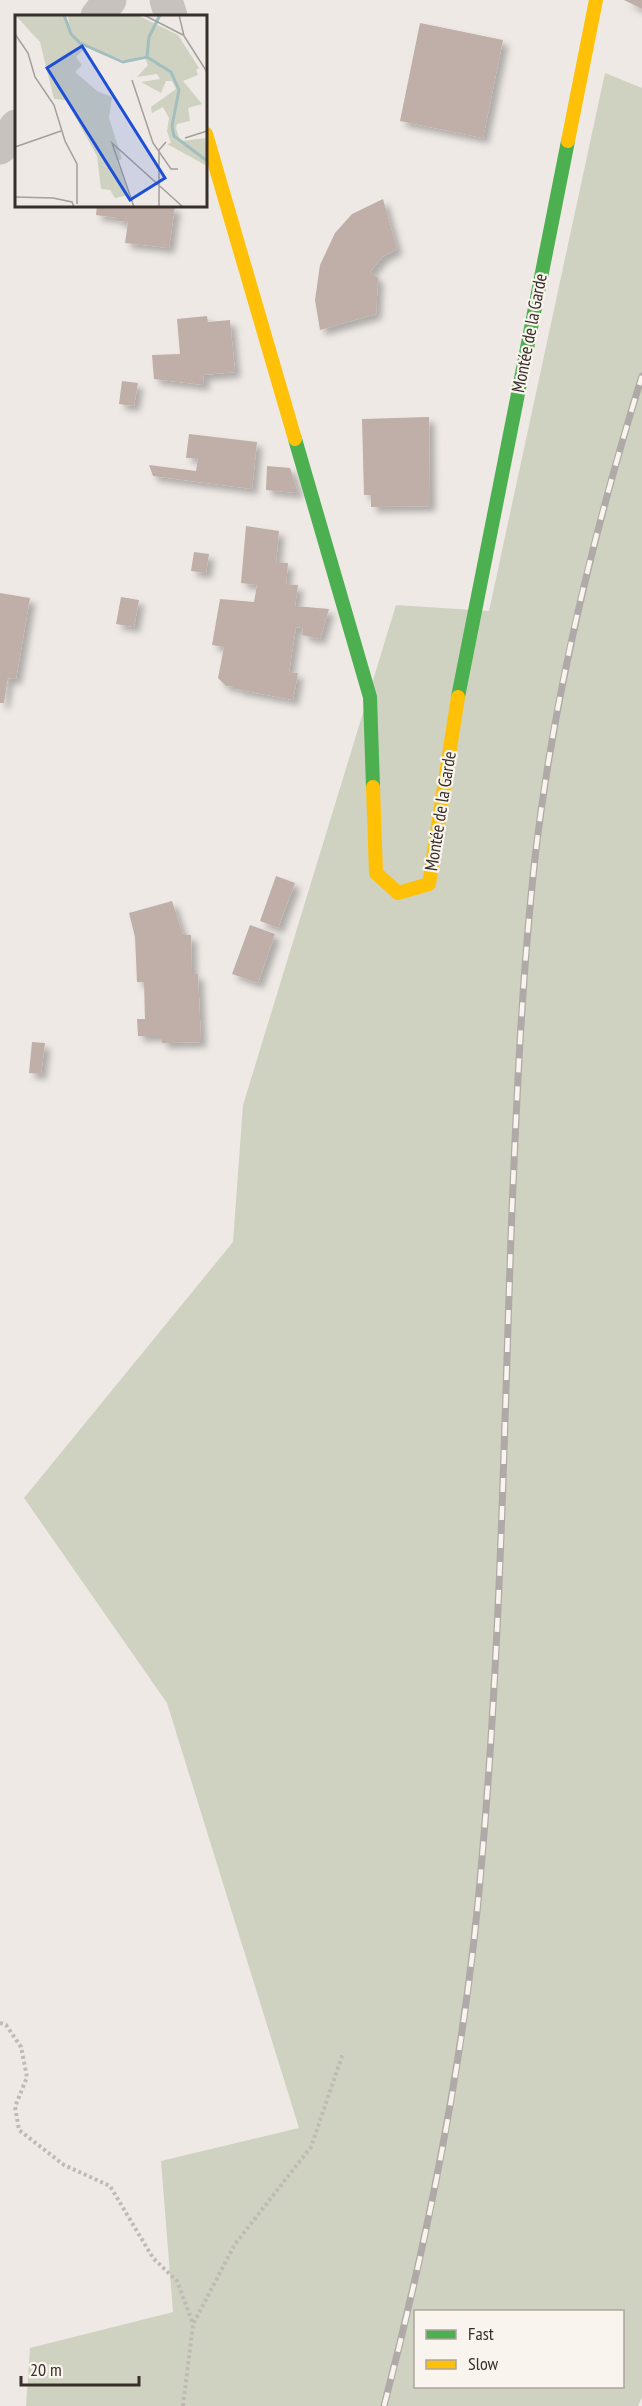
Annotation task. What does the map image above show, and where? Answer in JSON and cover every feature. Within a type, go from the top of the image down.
[{"type":"street","points":[[98,15],[110,0]]},
{"type":"street","points":[[166,0],[171,15]]},
{"type":"street","name":"Montée de la Garde","points":[[207,137],[370,696],[376,873],[398,893],[429,884],[464,660],[596,0]]},
{"type":"street","points":[[0,148],[15,127]]},
{"type":"path","points":[[0,2023],[6,2025],[21,2047],[27,2078],[15,2107],[19,2130],[64,2165],[110,2186],[153,2258],[177,2281],[193,2324]]},
{"type":"path","points":[[183,2406],[193,2324],[235,2244],[311,2147],[343,2053]]},
{"type":"green space","points":[[605,73],[642,88],[642,2397],[638,2406],[26,2406],[30,2348],[173,2312],[161,2161],[299,2128],[167,1703],[24,1498],[233,1242],[243,1105],[396,605],[489,611]]},
{"type":"building","points":[[624,0],[642,0],[642,9]]},
{"type":"building","points":[[420,23],[503,40],[483,138],[400,121]]},
{"type":"building","points":[[383,199],[397,249],[382,257],[370,272],[378,278],[376,314],[320,330],[315,300],[320,265],[335,233],[352,214]]},
{"type":"building","points":[[97,207],[175,207],[169,248],[125,243],[128,222],[96,215]]},
{"type":"building","points":[[207,316],[208,322],[230,320],[235,372],[203,375],[204,385],[154,379],[152,355],[180,354],[177,319]]},
{"type":"building","points":[[122,381],[138,383],[134,406],[119,404]]},
{"type":"building","points":[[429,417],[430,506],[371,507],[371,495],[364,495],[362,419]]},
{"type":"building","points":[[189,434],[257,442],[252,489],[153,476],[149,465],[196,471],[198,458],[186,458]]},
{"type":"building","points":[[267,466],[290,468],[298,493],[266,490]]},
{"type":"building","points":[[246,526],[279,531],[276,562],[288,563],[286,584],[298,585],[295,606],[329,609],[320,639],[302,635],[303,628],[296,627],[289,672],[298,673],[293,700],[236,689],[236,687],[226,686],[218,678],[224,647],[212,645],[220,599],[254,602],[257,585],[241,583]]},
{"type":"building","points":[[194,552],[209,554],[206,573],[191,571]]},
{"type":"building","points":[[0,593],[30,598],[16,679],[8,678],[4,703],[0,703]]},
{"type":"building","points":[[121,597],[139,600],[134,627],[116,624]]},
{"type":"building","points":[[276,876],[295,883],[278,928],[260,921]]},
{"type":"building","points":[[172,901],[183,935],[191,935],[192,974],[198,974],[201,1042],[162,1043],[162,1036],[138,1036],[137,1019],[145,1019],[144,982],[137,982],[135,937],[129,913]]},
{"type":"building","points":[[250,925],[275,934],[258,983],[232,974]]},
{"type":"building","points":[[32,1042],[45,1043],[41,1074],[29,1073]]},
{"type":"railway","points":[[384,2406],[417,2271],[445,2134],[467,1997],[482,1858],[494,1696],[516,1121],[523,990],[535,858],[553,735],[577,614],[607,495],[642,376]]},
{"type":"traffic: fast","points":[[458,697],[568,141]]},
{"type":"traffic: fast","points":[[295,439],[370,697],[373,787]]},
{"type":"traffic: slow","points":[[568,141],[596,0]]},
{"type":"traffic: slow","points":[[207,137],[295,439]]},
{"type":"traffic: slow","points":[[373,787],[376,873],[398,893],[429,884],[458,697]]}]
